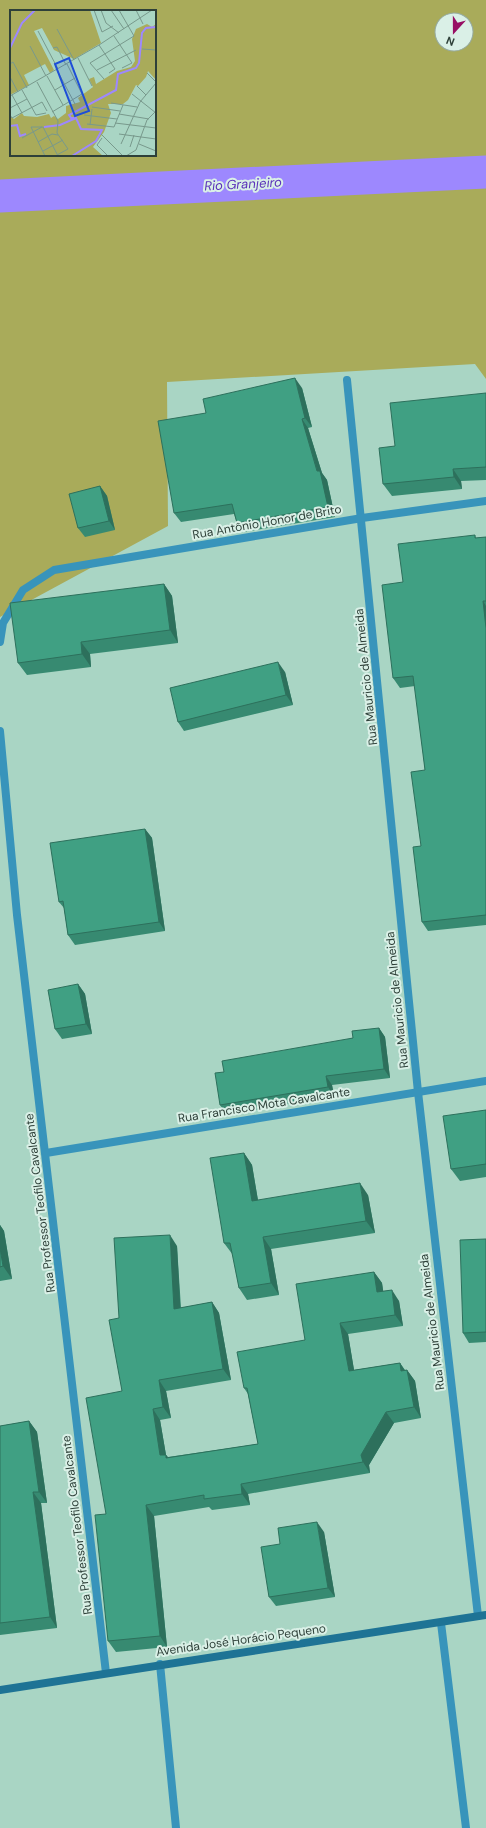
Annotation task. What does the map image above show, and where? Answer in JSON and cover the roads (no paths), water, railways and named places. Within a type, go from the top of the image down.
[{"type":"street","name":"Rua Mauricio de Almeida","points":[[347,380],[362,518],[418,1092],[482,1615]]},
{"type":"street","name":"Rua Antônio Honor de Brito","points":[[0,642],[3,624],[24,590],[54,570],[362,518],[486,501]]},
{"type":"street","name":"Rua Professor Teofilo Cavalcante","points":[[0,731],[17,915],[106,1673]]},
{"type":"street","name":"Rua Francisco Mota Cavalcante","points":[[46,1153],[486,1081]]},
{"type":"street","name":"Avenida José Horácio Pequeno","points":[[0,1690],[160,1664],[441,1623],[482,1615]]},
{"type":"street","points":[[441,1623],[466,1828]]},
{"type":"street","points":[[160,1664],[176,1828]]},
{"type":"waterway","name":"Rio Granjeiro","points":[[0,196],[486,172]]}]
